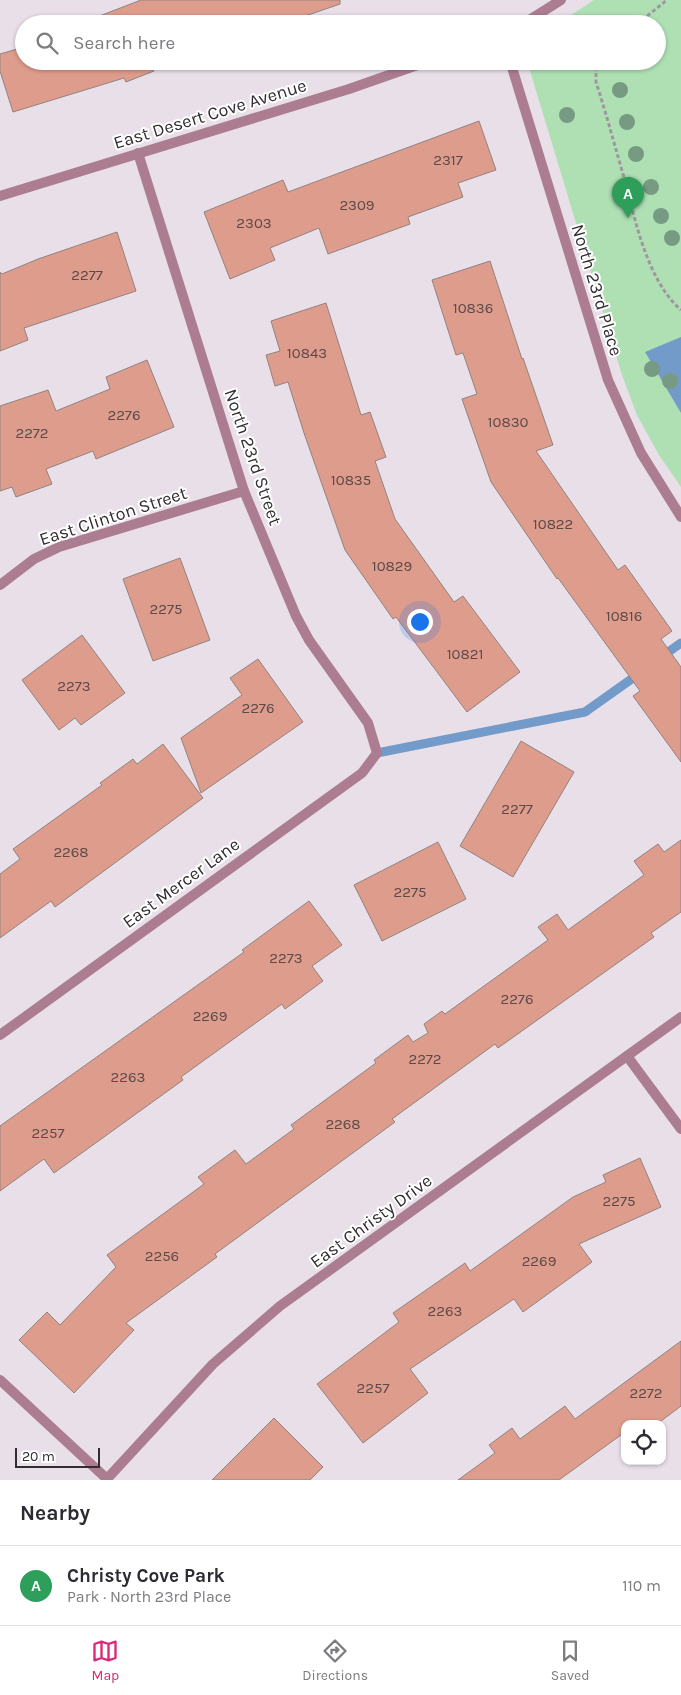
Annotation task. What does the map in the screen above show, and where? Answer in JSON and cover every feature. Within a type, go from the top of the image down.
[{"type":"street","points":[[537,15],[561,0]]},
{"type":"street","name":"East Desert Cove Avenue","points":[[0,196],[349,89],[403,70]]},
{"type":"street","name":"North 23rd Place","points":[[513,70],[608,380],[640,453],[681,517]]},
{"type":"street","name":"North 23rd Street","points":[[138,153],[244,492],[296,616],[309,640],[368,723],[377,753]]},
{"type":"street","name":"East Clinton Street","points":[[0,585],[34,559],[59,547],[244,492]]},
{"type":"street","name":"East Mercer Lane","points":[[0,1035],[362,773],[377,753]]},
{"type":"street","name":"East Christy Drive","points":[[106,1479],[213,1364],[280,1306],[681,1017]]},
{"type":"street","points":[[627,1056],[681,1129]]},
{"type":"street","points":[[0,1380],[106,1479]]},
{"type":"path","points":[[649,15],[668,0]]},
{"type":"path","points":[[596,70],[596,82],[639,235],[655,276],[674,304],[681,310]]},
{"type":"green space","points":[[594,0],[681,0],[681,487],[659,455],[637,415],[622,375],[530,70],[666,70],[666,15],[571,15]]},
{"type":"water","points":[[681,337],[681,413],[645,352]]},
{"type":"building","points":[[141,0],[340,0],[340,4],[308,15],[102,15]]},
{"type":"building","points":[[15,50],[15,70],[154,71],[126,82],[124,78],[13,112],[0,71],[0,54]]},
{"type":"building","points":[[479,121],[496,170],[458,183],[463,197],[408,217],[410,224],[328,254],[319,228],[270,248],[275,260],[230,279],[204,212],[283,180],[288,192]]},
{"type":"building","points":[[117,232],[136,291],[24,328],[28,340],[0,351],[0,272],[2,274],[38,259]]},
{"type":"building","points":[[490,261],[553,445],[536,451],[618,570],[625,565],[672,631],[661,639],[681,667],[681,762],[633,696],[640,691],[557,579],[491,482],[462,399],[477,394],[463,353],[456,355],[432,280]]},
{"type":"building","points":[[326,303],[361,415],[370,412],[386,457],[375,461],[395,519],[454,602],[463,596],[520,672],[467,712],[396,617],[393,619],[345,550],[288,382],[275,386],[266,355],[280,351],[271,321]]},
{"type":"building","points":[[147,360],[174,427],[96,459],[93,451],[46,469],[52,484],[16,497],[12,487],[0,491],[0,406],[48,390],[56,411],[110,389],[106,377]]},
{"type":"building","points":[[180,558],[210,640],[153,661],[123,579]]},
{"type":"building","points":[[82,635],[125,693],[81,725],[75,718],[59,730],[22,680]]},
{"type":"building","points":[[258,659],[303,722],[201,793],[181,738],[242,695],[230,678]]},
{"type":"building","points":[[521,741],[574,772],[513,877],[460,846]]},
{"type":"building","points":[[163,744],[203,798],[55,907],[51,901],[0,938],[0,874],[20,859],[13,849],[102,785],[100,783],[133,759],[137,764]]},
{"type":"building","points":[[681,840],[681,912],[651,933],[654,937],[498,1048],[495,1044],[392,1119],[395,1122],[215,1254],[217,1257],[126,1323],[134,1330],[74,1393],[19,1340],[47,1312],[60,1325],[116,1267],[107,1255],[204,1184],[198,1177],[235,1150],[246,1164],[294,1129],[291,1125],[376,1063],[374,1060],[408,1035],[413,1042],[428,1033],[424,1024],[442,1011],[445,1014],[548,940],[538,927],[557,914],[568,930],[644,875],[634,861],[658,844],[664,852]]},
{"type":"building","points":[[438,842],[466,899],[382,941],[354,885]]},
{"type":"building","points":[[309,901],[342,945],[312,966],[323,981],[285,1009],[282,1004],[181,1077],[183,1080],[54,1173],[44,1159],[0,1191],[0,1126],[244,952],[242,950]]},
{"type":"building","points":[[640,1158],[661,1207],[579,1244],[592,1262],[523,1312],[514,1299],[410,1369],[428,1393],[363,1443],[317,1384],[399,1322],[393,1313],[465,1263],[470,1271],[573,1197],[606,1182],[603,1175]]},
{"type":"building","points":[[681,1341],[681,1406],[662,1420],[621,1420],[621,1435],[559,1480],[458,1480],[495,1453],[489,1445],[512,1428],[520,1439],[565,1406],[575,1419]]},
{"type":"building","points":[[274,1418],[323,1467],[310,1480],[212,1480]]},
{"type":"waterway","points":[[660,658],[681,643]]},
{"type":"waterway","points":[[377,753],[585,712],[640,673]]},
{"type":"place","name":"Christy Cove Park","points":[[628,218]]}]
